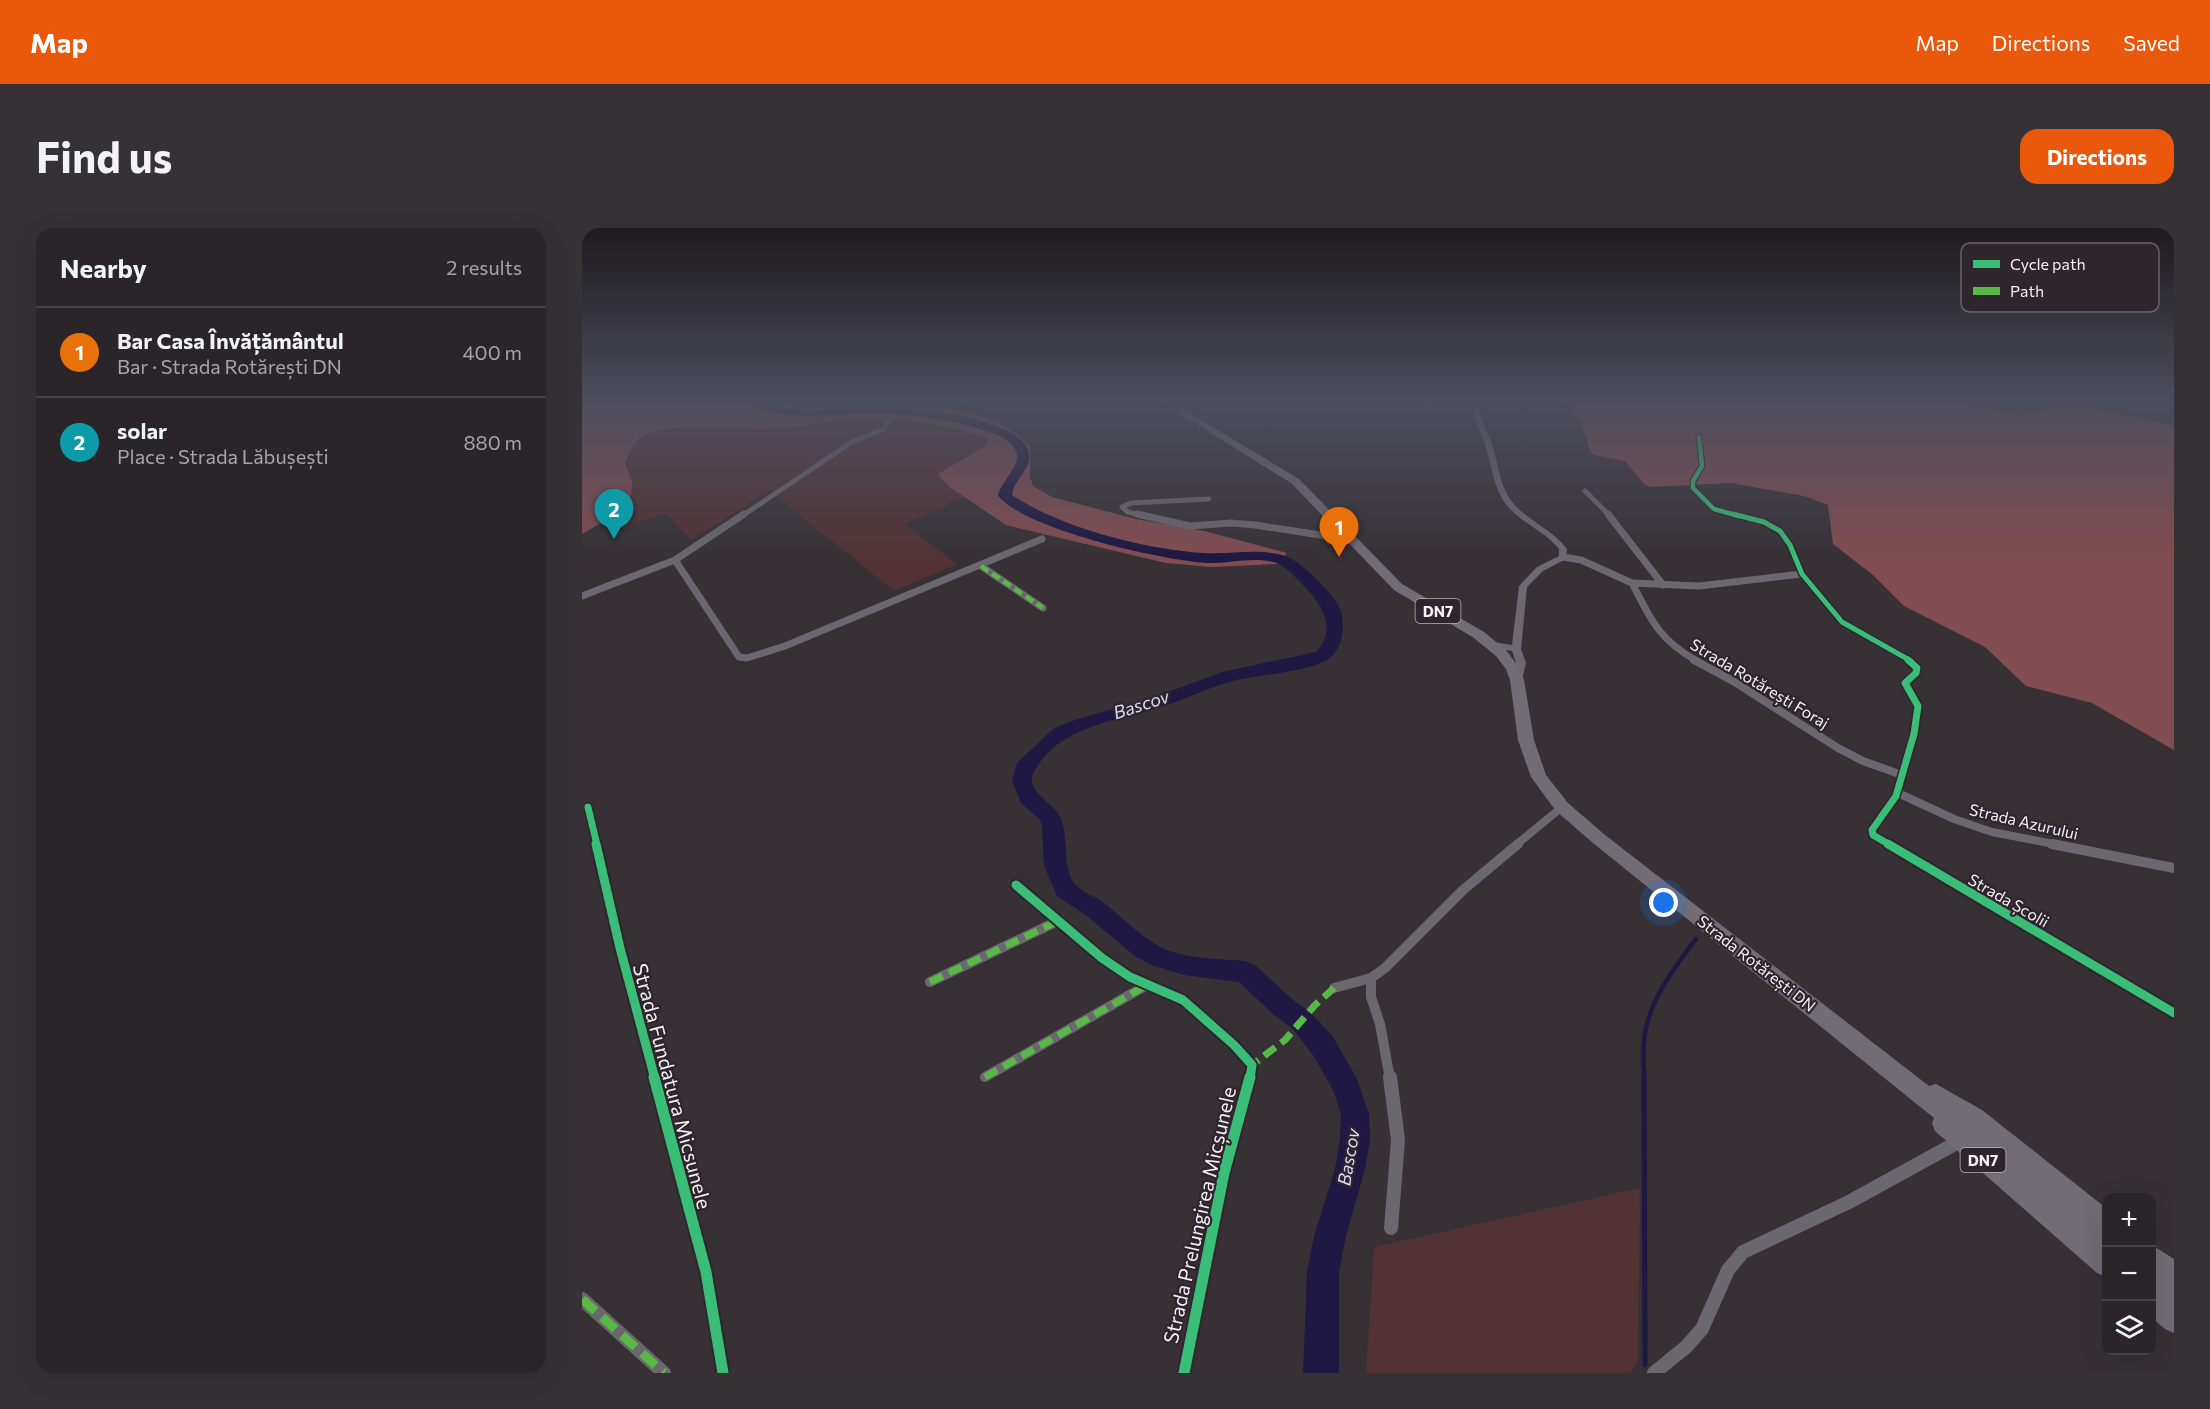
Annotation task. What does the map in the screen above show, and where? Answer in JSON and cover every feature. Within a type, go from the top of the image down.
[{"type":"highway","name":"Strada Rotărești DN","points":[[1250,453],[1295,481],[1390,580],[1407,593],[1493,645],[1508,660],[1517,680],[1529,754],[1539,777],[1562,807],[1599,839],[1867,1050]]},
{"type":"highway","name":"DN7","points":[[1867,1050],[1960,1141],[2102,1260]]},
{"type":"highway","name":"DN7","points":[[1867,1050],[1974,1118],[2102,1220]]},
{"type":"highway","name":"DN7","points":[[1867,1050],[2102,1241]]},
{"type":"highway","points":[[2156,1262],[2174,1276]]},
{"type":"highway","points":[[2156,1284],[2174,1299]]},
{"type":"highway","points":[[2156,1305],[2174,1320]]},
{"type":"street","points":[[582,596],[675,560],[835,453]]},
{"type":"street","points":[[1490,453],[1497,483],[1514,508],[1560,544],[1563,557]]},
{"type":"street","points":[[1701,453],[1702,473],[1693,481],[1693,488],[1709,505],[1720,512],[1773,525],[1790,545],[1802,574],[1842,622],[1911,661],[1917,668],[1916,673],[1905,683],[1905,690],[1915,699],[1919,708],[1898,793]]},
{"type":"street","points":[[1585,491],[1615,521],[1662,585]]},
{"type":"street","points":[[1209,500],[1131,503],[1122,507],[1128,512],[1190,526],[1231,523],[1255,525],[1353,540]]},
{"type":"street","points":[[675,560],[739,657],[747,658],[785,646],[1042,539]]},
{"type":"street","points":[[1516,649],[1523,586],[1540,569],[1563,557],[1581,560],[1632,583],[1722,584],[1802,574]]},
{"type":"street","points":[[981,566],[1043,608]]},
{"type":"street","name":"Strada Rotărești Foraj","points":[[1632,583],[1652,622],[1667,643],[1675,649],[1733,681],[1838,748],[1863,761],[1902,775]]},
{"type":"street","points":[[1493,645],[1516,649],[1520,654],[1521,663],[1517,680]]},
{"type":"street","name":"Strada Azurului","points":[[1898,793],[1954,819],[1992,832],[2174,868]]},
{"type":"street","name":"Strada Școlii","points":[[1898,793],[1872,830],[1873,835],[1879,840],[2174,1013]]},
{"type":"street","name":"Strada Fundatura Micsunele","points":[[588,807],[620,948],[706,1272],[723,1373]]},
{"type":"street","points":[[1334,988],[1371,978],[1385,968],[1463,890],[1502,860],[1562,807]]},
{"type":"street","points":[[1016,885],[1102,958],[1130,977],[1147,985]]},
{"type":"street","points":[[930,982],[1060,920]]},
{"type":"street","points":[[1371,978],[1370,993],[1378,1015],[1397,1126],[1398,1155],[1391,1228]]},
{"type":"street","points":[[985,1077],[1147,985]]},
{"type":"street","name":"Strada Prelungirea Micșunele","points":[[1147,985],[1164,990],[1183,1000],[1234,1045],[1252,1065],[1247,1094],[1224,1173],[1184,1373]]},
{"type":"street","points":[[1654,1373],[1686,1347],[1702,1329],[1722,1279],[1731,1263],[1743,1252],[1849,1202],[1960,1141]]},
{"type":"street","points":[[582,1299],[664,1373]]},
{"type":"shaded area","points":[[582,453],[630,453],[625,463],[632,481],[631,499],[615,515],[582,534]]},
{"type":"shaded area","points":[[630,453],[977,453],[948,486],[964,497],[904,524],[957,564],[894,591],[770,491],[691,539],[665,513],[622,528],[615,515],[631,499],[632,481],[625,464]]},
{"type":"shaded area","points":[[973,453],[1030,453],[1030,477],[1033,486],[1052,497],[1136,519],[1204,531],[1287,553],[1278,564],[1211,567],[1166,563],[1006,525],[948,486],[938,474]]},
{"type":"shaded area","points":[[1592,453],[2174,453],[2174,750],[2092,703],[2026,686],[1985,647],[1904,606],[1873,575],[1833,544],[1828,505],[1804,496],[1731,483],[1650,487],[1644,484],[1625,461]]},
{"type":"shaded area","points":[[1640,1188],[1638,1361],[1630,1373],[1366,1373],[1374,1247]]},
{"type":"waterway","name":"Bascov","points":[[1023,453],[1022,462],[1008,484],[1005,496],[1020,507],[1100,537],[1159,551],[1204,558],[1255,556],[1285,561],[1303,575],[1332,609],[1333,641],[1322,656],[1308,661],[1228,676],[1162,701],[1081,724],[1060,733],[1040,750],[1024,768],[1022,781],[1028,798],[1049,816],[1053,825],[1055,866],[1065,890],[1091,906],[1144,949],[1160,958],[1184,965],[1246,972],[1283,1007],[1302,1021],[1323,1046],[1347,1088],[1355,1114],[1355,1139],[1350,1169],[1330,1236],[1323,1272],[1321,1373]]},
{"type":"waterway","points":[[1644,1077],[1644,1041],[1650,1013],[1663,987],[1696,939]]},
{"type":"waterway","points":[[1644,1077],[1645,1365]]},
{"type":"marked path","points":[[981,566],[1043,608]]},
{"type":"marked path","points":[[930,982],[1060,920]]},
{"type":"marked path","points":[[985,1077],[1147,985]]},
{"type":"marked path","points":[[1248,1061],[1252,1065],[1271,1052],[1334,988]]},
{"type":"marked path","points":[[582,1299],[664,1373]]},
{"type":"cycle path","points":[[1702,453],[1702,466],[1693,481],[1693,488],[1714,509],[1764,522],[1780,531],[1790,545],[1802,574],[1842,622],[1911,661],[1917,668],[1916,673],[1905,683],[1918,706],[1911,748],[1896,796],[1872,830],[1873,835],[2174,1013]]},
{"type":"cycle path","points":[[588,807],[620,948],[706,1272],[723,1373]]},
{"type":"cycle path","points":[[1016,885],[1102,958],[1130,977],[1183,1000],[1234,1045],[1252,1065],[1247,1094],[1224,1173],[1184,1373]]},
{"type":"place","name":"solar","points":[[614,539]]},
{"type":"place","name":"Bar Casa Învățământul","points":[[1339,557]]}]
